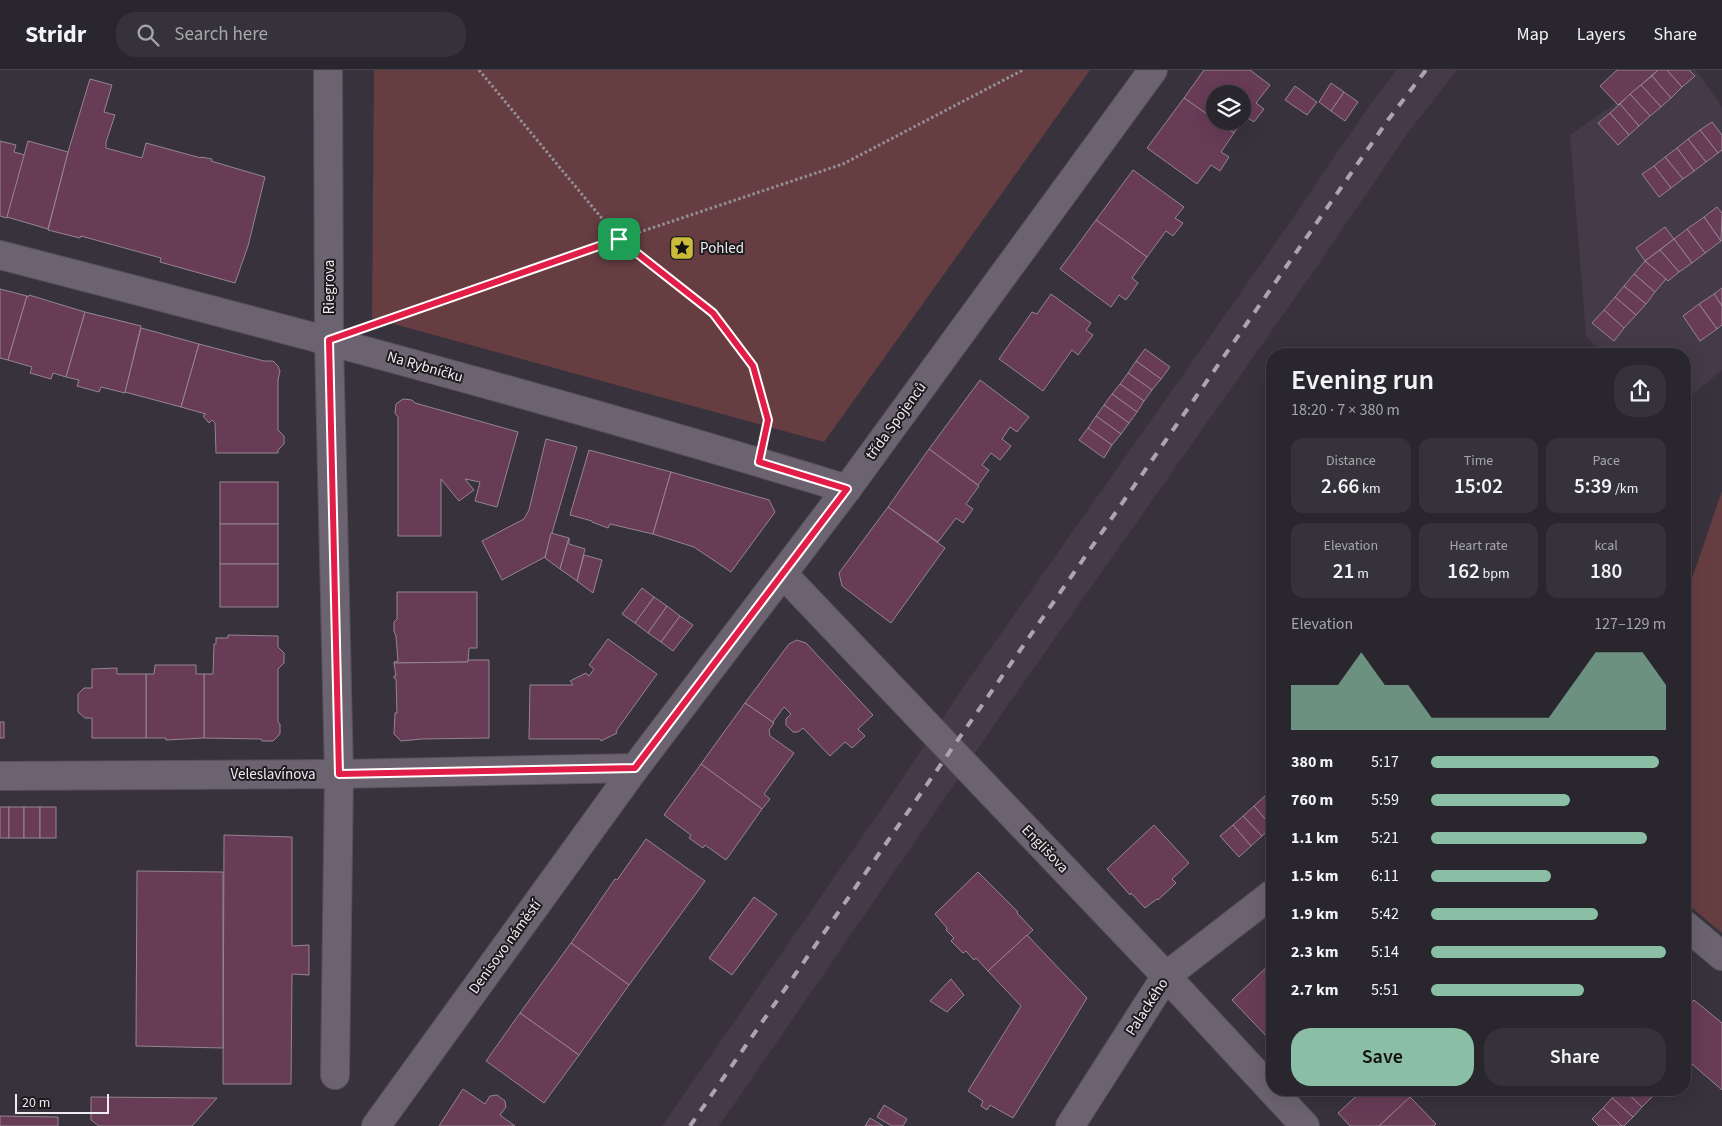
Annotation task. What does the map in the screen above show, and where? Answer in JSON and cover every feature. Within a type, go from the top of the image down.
[{"type":"street","name":"Riegrova","points":[[328,70],[329,340],[339,774],[335,1075]]},
{"type":"street","name":"třída Spojenců","points":[[635,768],[847,489],[1153,70]]},
{"type":"street","name":"Na Rybníčku","points":[[0,255],[329,340],[759,462],[847,489]]},
{"type":"street","name":"Englišova","points":[[783,574],[1266,1083]]},
{"type":"street","name":"Veleslavínova","points":[[0,776],[339,774],[635,768]]},
{"type":"street","name":"Denisovo náměstí","points":[[376,1126],[635,768]]},
{"type":"street","name":"Palackého","points":[[1070,1126],[1166,976],[1266,899]]},
{"type":"street","points":[[1691,930],[1722,956]]},
{"type":"street","name":"Englišova","points":[[1278,1096],[1306,1126]]},
{"type":"path","points":[[479,70],[619,239],[713,313],[753,366],[768,420],[759,462]]},
{"type":"path","points":[[375,324],[843,164],[1023,70]]},
{"type":"shaded area","points":[[374,70],[1090,70],[824,442],[372,318]]},
{"type":"shaded area","points":[[1397,70],[1457,70],[1407,134],[1316,268],[1003,712],[719,1126],[662,1126],[896,788],[964,686],[1277,241],[1369,106]]},
{"type":"shaded area","points":[[1663,70],[1696,70],[1722,107],[1722,370],[1691,396],[1691,348],[1598,348],[1586,336],[1570,135]]},
{"type":"shaded area","points":[[1722,491],[1722,933],[1691,907],[1691,581]]},
{"type":"building","points":[[1204,70],[1250,70],[1270,85],[1256,103],[1264,109],[1254,122],[1251,120],[1251,85],[1206,85],[1206,114],[1184,98]]},
{"type":"building","points":[[1617,70],[1658,70],[1618,105],[1600,86]]},
{"type":"building","points":[[1658,70],[1667,70],[1682,87],[1671,98],[1652,76]]},
{"type":"building","points":[[1667,70],[1689,70],[1695,76],[1682,87]]},
{"type":"building","points":[[1652,76],[1671,98],[1661,107],[1641,85]]},
{"type":"building","points":[[90,79],[112,85],[104,112],[115,115],[106,142],[106,148],[142,158],[146,143],[201,158],[212,159],[211,161],[265,177],[248,246],[235,283],[160,262],[161,258],[81,236],[80,238],[48,230],[68,152]]},
{"type":"building","points":[[1331,83],[1344,92],[1331,111],[1319,102]]},
{"type":"building","points":[[1641,85],[1661,107],[1650,116],[1630,94]]},
{"type":"building","points":[[1295,86],[1317,102],[1307,115],[1285,100]]},
{"type":"building","points":[[1344,92],[1358,102],[1345,121],[1331,111]]},
{"type":"building","points":[[1630,94],[1650,116],[1639,126],[1620,104]]},
{"type":"building","points":[[1184,98],[1206,113],[1206,130],[1230,130],[1234,133],[1221,152],[1229,157],[1220,171],[1211,165],[1197,184],[1147,148]]},
{"type":"building","points":[[1620,104],[1639,126],[1629,135],[1610,113]]},
{"type":"building","points":[[1610,113],[1629,135],[1618,145],[1598,123]]},
{"type":"building","points":[[1712,122],[1722,135],[1722,150],[1718,153],[1700,130]]},
{"type":"building","points":[[1700,130],[1718,153],[1706,162],[1688,139]]},
{"type":"building","points":[[1688,139],[1706,162],[1694,171],[1677,148]]},
{"type":"building","points":[[0,141],[16,145],[14,152],[25,155],[7,218],[0,216]]},
{"type":"building","points":[[28,141],[68,152],[48,229],[7,217]]},
{"type":"building","points":[[1677,148],[1694,171],[1683,179],[1665,157]]},
{"type":"building","points":[[1665,157],[1683,179],[1671,188],[1654,166]]},
{"type":"building","points":[[1654,166],[1671,188],[1659,197],[1642,174]]},
{"type":"building","points":[[1133,170],[1184,207],[1175,218],[1183,223],[1173,236],[1166,231],[1147,257],[1096,220]]},
{"type":"building","points":[[1717,207],[1722,213],[1721,241],[1704,217]]},
{"type":"building","points":[[1704,217],[1721,241],[1705,253],[1687,229]]},
{"type":"building","points":[[1096,220],[1147,257],[1132,278],[1138,283],[1126,300],[1119,295],[1111,307],[1060,269]]},
{"type":"building","points":[[1665,227],[1674,239],[1645,261],[1636,248]]},
{"type":"building","points":[[1687,229],[1705,253],[1692,263],[1674,239]]},
{"type":"building","points":[[1674,239],[1692,263],[1679,272],[1660,250]]},
{"type":"building","points":[[1660,250],[1679,272],[1668,281],[1645,261]]},
{"type":"building","points":[[1645,261],[1666,279],[1655,292],[1634,274]]},
{"type":"building","points":[[1634,274],[1655,292],[1646,304],[1624,286]]},
{"type":"building","points":[[1624,286],[1646,304],[1636,315],[1615,297]]},
{"type":"building","points":[[1722,288],[1722,306],[1714,294]]},
{"type":"building","points":[[0,289],[27,296],[8,360],[0,358]]},
{"type":"building","points":[[1051,294],[1091,323],[1086,330],[1093,335],[1078,355],[1072,350],[1043,391],[999,359],[1032,312],[1037,314]]},
{"type":"building","points":[[1714,294],[1722,306],[1722,325],[1717,329],[1699,304]]},
{"type":"building","points":[[27,296],[85,312],[66,377],[53,373],[51,379],[30,373],[32,367],[8,360]]},
{"type":"building","points":[[1615,297],[1636,315],[1624,328],[1604,310]]},
{"type":"building","points":[[1699,304],[1717,329],[1700,341],[1683,316]]},
{"type":"building","points":[[1604,310],[1624,328],[1614,341],[1592,323]]},
{"type":"building","points":[[85,312],[141,326],[125,393],[101,387],[99,392],[77,386],[79,380],[66,377]]},
{"type":"building","points":[[141,328],[199,344],[181,407],[125,392]]},
{"type":"building","points":[[199,344],[264,361],[273,361],[278,366],[280,371],[278,380],[278,430],[284,436],[284,444],[278,450],[278,453],[216,453],[215,423],[212,420],[209,423],[203,416],[206,414],[181,407]]},
{"type":"building","points":[[1145,349],[1170,367],[1161,379],[1136,361]]},
{"type":"building","points":[[1136,361],[1161,379],[1152,390],[1128,373]]},
{"type":"building","points":[[1128,373],[1152,390],[1144,401],[1120,384]]},
{"type":"building","points":[[980,380],[1029,417],[1017,432],[1010,427],[1002,439],[1011,446],[1000,460],[991,453],[982,465],[989,470],[978,485],[929,449]]},
{"type":"building","points":[[1120,384],[1144,401],[1137,412],[1112,394]]},
{"type":"building","points":[[1112,394],[1137,412],[1129,423],[1104,405]]},
{"type":"building","points":[[403,399],[412,400],[415,403],[518,432],[497,507],[475,501],[480,482],[465,479],[474,490],[459,501],[441,479],[441,536],[398,536],[398,417],[395,413],[396,404]]},
{"type":"building","points":[[1104,405],[1129,423],[1121,434],[1096,416]]},
{"type":"building","points":[[1096,416],[1121,434],[1112,445],[1088,428]]},
{"type":"building","points":[[1088,428],[1112,445],[1104,458],[1079,440]]},
{"type":"building","points":[[546,439],[577,447],[545,557],[502,580],[482,541],[524,519],[529,510]]},
{"type":"building","points":[[929,449],[979,486],[966,504],[973,509],[963,523],[956,518],[938,542],[888,507]]},
{"type":"building","points":[[589,450],[671,472],[653,534],[610,524],[608,528],[570,515]]},
{"type":"building","points":[[671,472],[769,500],[775,512],[731,572],[694,547],[653,534]]},
{"type":"building","points":[[220,482],[278,482],[278,524],[220,524]]},
{"type":"building","points":[[888,507],[945,548],[891,623],[842,586],[839,573]]},
{"type":"building","points":[[220,524],[278,524],[278,564],[220,564]]},
{"type":"building","points":[[551,533],[569,538],[560,569],[545,558]]},
{"type":"building","points":[[569,538],[569,544],[585,549],[577,581],[560,569]]},
{"type":"building","points":[[584,555],[602,560],[593,593],[577,581]]},
{"type":"building","points":[[220,564],[278,564],[278,607],[220,607]]},
{"type":"building","points":[[642,588],[654,597],[635,623],[622,614]]},
{"type":"building","points":[[397,592],[477,592],[477,648],[469,648],[468,662],[394,663],[398,661],[394,631],[394,622],[397,619]]},
{"type":"building","points":[[654,597],[667,606],[648,633],[635,623]]},
{"type":"building","points":[[667,606],[680,616],[661,642],[648,633]]},
{"type":"building","points":[[680,616],[693,625],[673,651],[661,642]]},
{"type":"building","points":[[228,635],[278,636],[278,647],[284,653],[284,663],[278,669],[278,722],[280,724],[280,734],[273,741],[204,738],[204,674],[213,674],[216,638],[228,638]]},
{"type":"building","points":[[608,639],[657,674],[616,731],[617,733],[601,741],[600,739],[529,739],[530,685],[573,685],[570,681],[586,673],[589,676],[594,669],[589,665]]},
{"type":"building","points":[[797,640],[806,643],[873,715],[858,729],[865,736],[852,748],[845,742],[830,756],[803,728],[798,732],[793,732],[786,725],[786,719],[791,714],[784,707],[774,723],[745,703],[789,644]]},
{"type":"building","points":[[468,660],[489,660],[489,738],[401,741],[394,734],[395,713],[397,713],[394,663],[468,662]]},
{"type":"building","points":[[155,665],[196,665],[196,674],[204,674],[204,738],[166,740],[166,738],[146,738],[146,674],[154,674]]},
{"type":"building","points":[[117,668],[117,674],[146,674],[146,738],[92,738],[92,718],[85,718],[78,712],[78,694],[84,688],[92,688],[92,669]]},
{"type":"building","points":[[745,703],[774,723],[769,730],[770,736],[794,753],[764,794],[770,799],[762,809],[701,764]]},
{"type":"building","points":[[0,722],[4,722],[4,738],[0,738]]},
{"type":"building","points":[[701,764],[762,809],[726,860],[705,845],[703,848],[689,838],[691,835],[664,815]]},
{"type":"building","points":[[1266,795],[1266,820],[1254,806]]},
{"type":"building","points":[[1254,806],[1266,820],[1266,832],[1262,836],[1243,816]]},
{"type":"building","points":[[0,807],[9,807],[9,838],[0,838]]},
{"type":"building","points":[[9,807],[24,807],[24,838],[9,838]]},
{"type":"building","points":[[24,807],[40,807],[40,838],[24,838]]},
{"type":"building","points":[[40,807],[56,807],[56,838],[40,838]]},
{"type":"building","points":[[1243,816],[1262,836],[1251,846],[1233,825]]},
{"type":"building","points":[[1154,825],[1189,863],[1172,879],[1176,883],[1158,900],[1145,908],[1131,893],[1130,895],[1107,869]]},
{"type":"building","points":[[1233,825],[1251,846],[1239,857],[1220,836]]},
{"type":"building","points":[[224,835],[292,837],[292,946],[309,945],[309,975],[292,974],[291,1084],[223,1084]]},
{"type":"building","points":[[646,839],[705,881],[629,985],[571,943],[615,879],[617,880]]},
{"type":"building","points":[[137,871],[223,872],[223,1048],[136,1046]]},
{"type":"building","points":[[978,872],[1018,912],[1033,930],[988,971],[976,958],[974,960],[966,951],[963,953],[951,941],[954,938],[935,914]]},
{"type":"building","points":[[754,897],[777,914],[732,975],[709,958]]},
{"type":"building","points":[[1027,935],[1087,998],[1013,1118],[990,1105],[987,1110],[981,1106],[983,1101],[968,1091],[1021,1006],[988,971]]},
{"type":"building","points":[[571,943],[629,985],[579,1055],[520,1013]]},
{"type":"building","points":[[1266,968],[1266,1036],[1232,1000]]},
{"type":"building","points":[[951,979],[964,995],[947,1012],[930,1001]]},
{"type":"building","points":[[1694,1000],[1722,1023],[1722,1090],[1691,1063],[1691,1003]]},
{"type":"building","points":[[520,1013],[579,1055],[544,1103],[486,1061]]},
{"type":"building","points":[[463,1089],[485,1104],[490,1096],[497,1095],[505,1101],[506,1107],[500,1115],[515,1126],[439,1126]]},
{"type":"building","points":[[1356,1096],[1412,1096],[1379,1126],[1350,1126],[1338,1113]]},
{"type":"building","points":[[1614,1096],[1630,1096],[1642,1107],[1633,1117],[1612,1098]]},
{"type":"building","points":[[1630,1096],[1652,1097],[1642,1107]]},
{"type":"building","points":[[91,1097],[217,1098],[192,1126],[99,1126],[91,1120]]},
{"type":"building","points":[[1410,1097],[1436,1124],[1434,1126],[1379,1126]]},
{"type":"building","points":[[1612,1098],[1633,1117],[1624,1126],[1603,1108]]},
{"type":"building","points":[[884,1105],[907,1119],[903,1126],[892,1126],[877,1117]]},
{"type":"building","points":[[1603,1108],[1622,1126],[1599,1126],[1592,1119]]},
{"type":"building","points":[[0,1116],[58,1117],[58,1126],[0,1126]]},
{"type":"building","points":[[870,1118],[883,1126],[865,1126]]},
{"type":"railway","points":[[690,1126],[1388,120],[1426,70]]},
{"type":"place","name":"Pohled","points":[[682,248]]},
{"type":"route","points":[[619,239],[713,313],[753,366],[768,420],[759,462],[847,489],[635,768],[339,774],[329,340],[619,239]]}]
